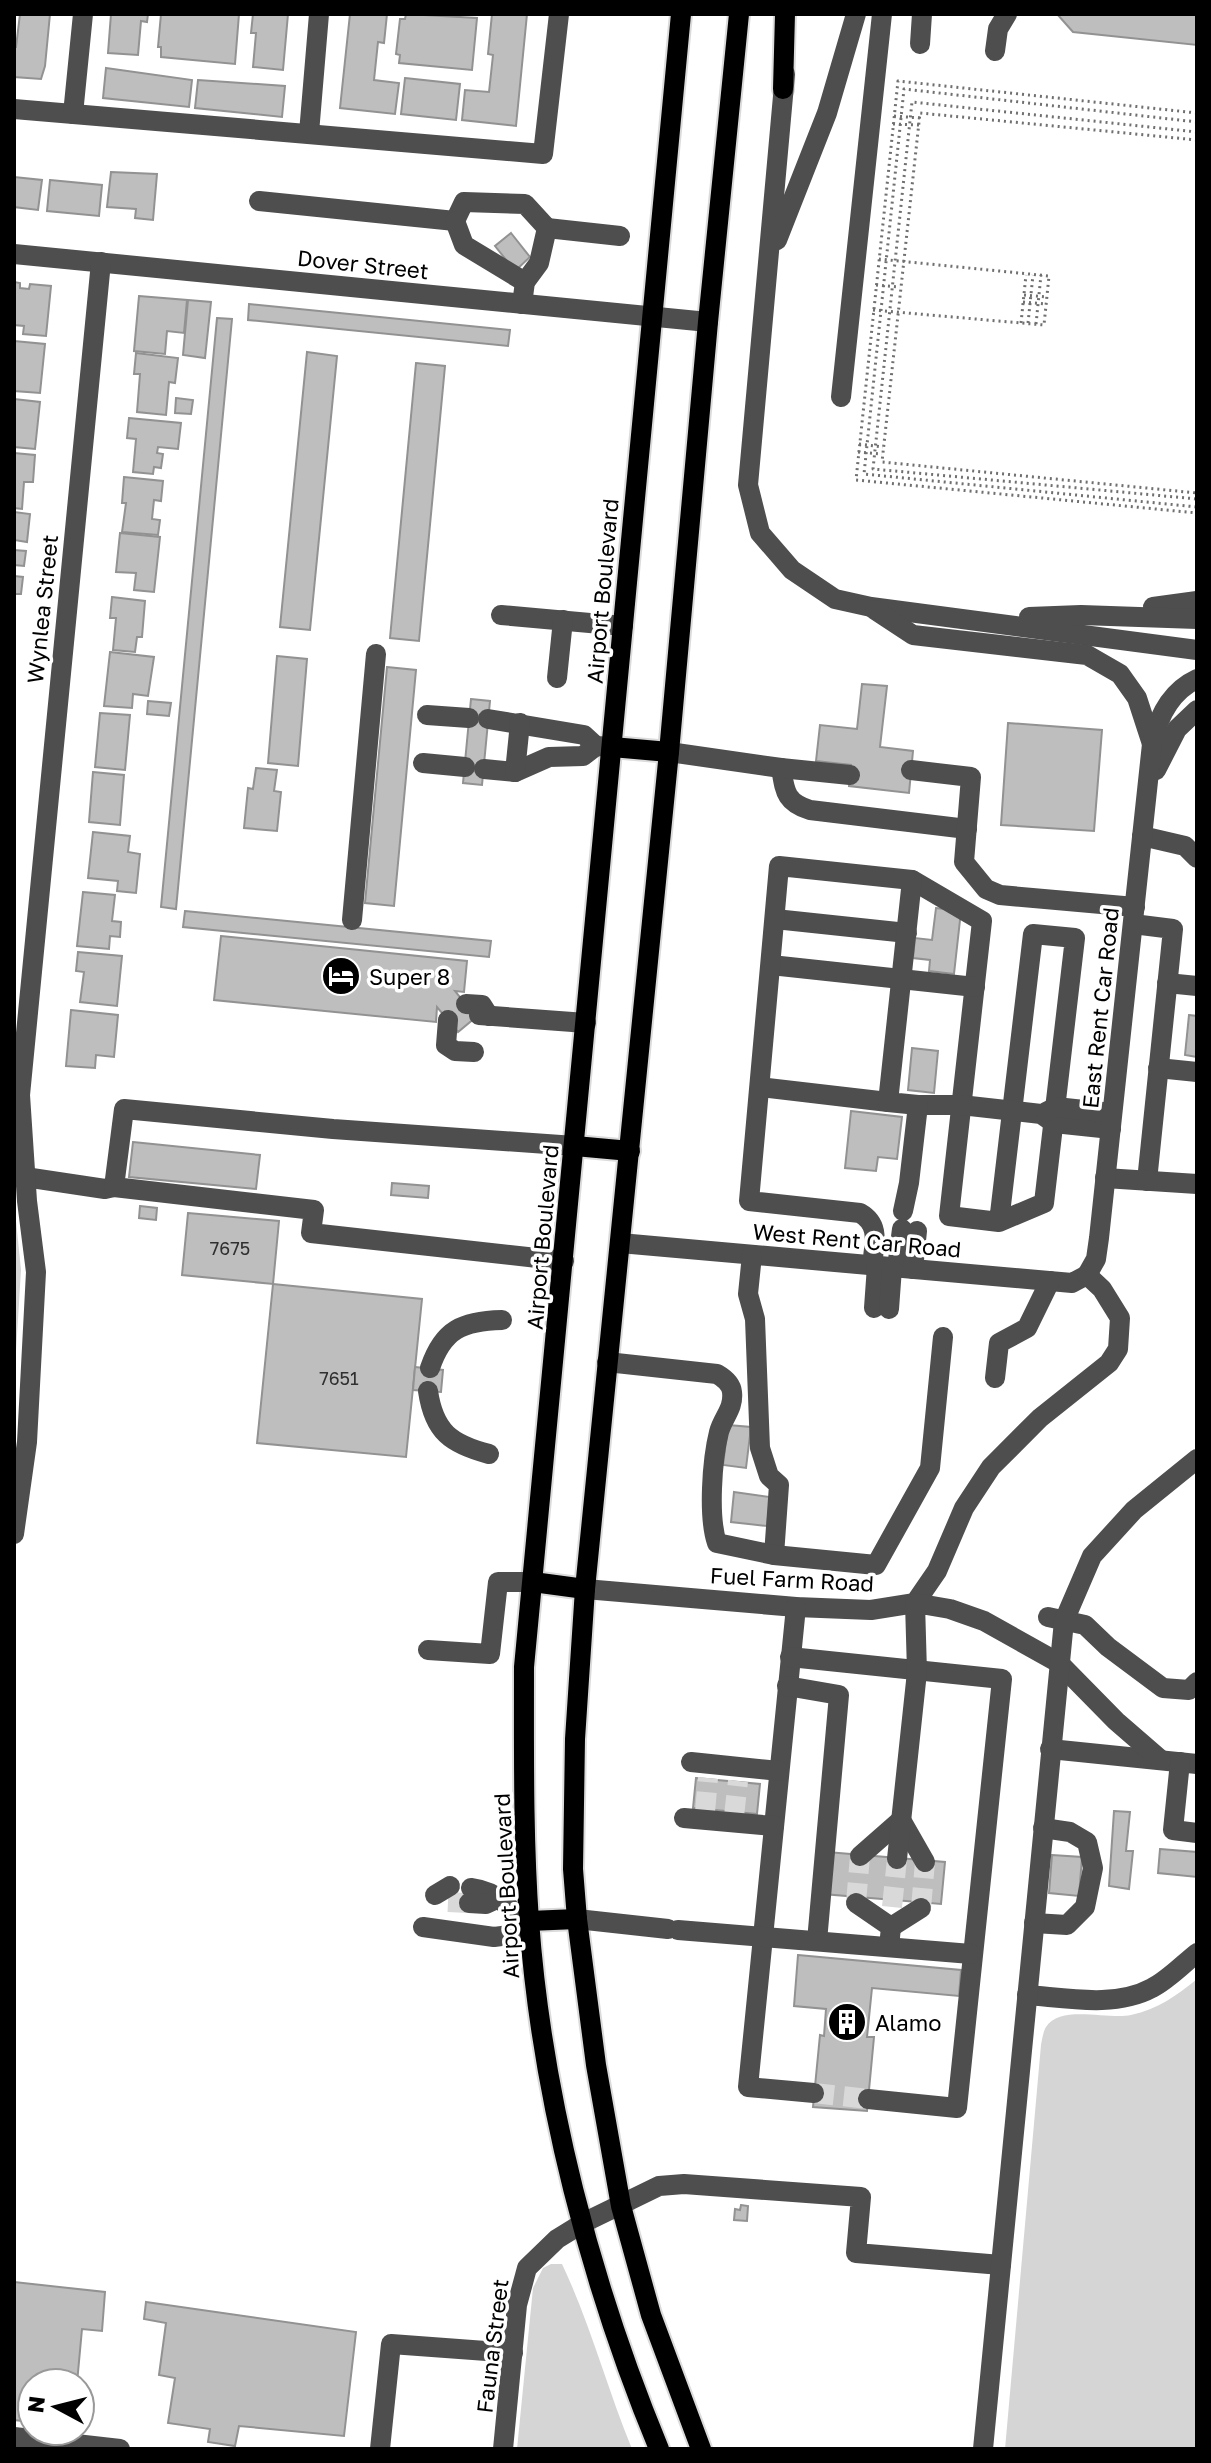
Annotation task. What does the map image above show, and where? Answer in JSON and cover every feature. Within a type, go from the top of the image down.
[{"type":"main road","name":"Airport Boulevard","points":[[659,2449],[605,2305],[583,2223],[540,2026],[524,1921],[524,1667],[586,1023],[604,746],[623,626],[681,14]]},
{"type":"main road","points":[[701,2449],[651,2315],[621,2206],[596,2065],[577,1919],[573,1869],[575,1739],[585,1589],[739,14]]},
{"type":"main road","points":[[783,89],[785,14]]},
{"type":"main road","points":[[604,746],[669,752]]},
{"type":"main road","points":[[575,1146],[630,1151]]},
{"type":"main road","points":[[533,1582],[585,1589]]},
{"type":"main road","points":[[524,1921],[577,1919]]},
{"type":"street","points":[[73,114],[83,14]]},
{"type":"street","points":[[309,133],[319,14]]},
{"type":"street","points":[[14,109],[543,154],[559,14]]},
{"type":"street","points":[[792,14],[748,485],[760,533],[792,570],[835,599],[871,607],[1197,650]]},
{"type":"street","points":[[764,297],[777,240],[827,113],[856,14]]},
{"type":"street","points":[[841,397],[882,14]]},
{"type":"street","points":[[920,44],[922,14]]},
{"type":"street","points":[[995,51],[998,29],[1007,14]]},
{"type":"street","points":[[259,201],[455,221]]},
{"type":"street","points":[[525,282],[464,245],[455,221],[464,202],[525,204],[547,228],[620,236]]},
{"type":"street","points":[[522,304],[525,282],[539,263],[547,228]]},
{"type":"street","name":"Dover Street","points":[[14,254],[708,322]]},
{"type":"street","name":"Wynlea Street","points":[[14,1534],[27,1442],[36,1272],[23,1234],[25,1177],[18,1139],[23,951],[101,262]]},
{"type":"street","points":[[973,620],[1081,615],[1197,601]]},
{"type":"street","points":[[871,607],[913,635],[1087,655],[1120,674],[1137,698],[1152,744]]},
{"type":"street","points":[[501,615],[623,626]]},
{"type":"street","points":[[1081,615],[1197,619]]},
{"type":"street","points":[[557,678],[563,620]]},
{"type":"street","points":[[352,920],[376,654]]},
{"type":"street","points":[[1152,744],[1157,722],[1169,701],[1197,679]]},
{"type":"street","points":[[1148,788],[1165,748],[1184,721],[1197,710]]},
{"type":"street","points":[[427,715],[520,723],[584,735],[604,746]]},
{"type":"street","points":[[515,772],[520,723]]},
{"type":"street","name":"East Rent Car Road","points":[[1087,1275],[1096,1259],[1152,744]]},
{"type":"street","points":[[423,763],[515,772],[549,757],[583,756],[604,746]]},
{"type":"street","points":[[669,752],[850,775]]},
{"type":"street","points":[[781,768],[786,793],[795,805],[810,810],[967,829]]},
{"type":"street","points":[[911,770],[971,777],[964,862],[986,889],[1000,895],[1134,916],[1173,929],[1147,1181]]},
{"type":"street","points":[[1142,836],[1185,846],[1197,858]]},
{"type":"street","points":[[890,1267],[875,1228],[869,1218],[860,1213],[749,1201],[779,866],[912,880],[982,921],[949,1216],[999,1222],[1044,1203],[1050,1115],[1075,938],[1033,934],[999,1222]]},
{"type":"street","points":[[888,1102],[912,880]]},
{"type":"street","points":[[775,919],[907,933]]},
{"type":"street","points":[[771,965],[975,987]]},
{"type":"street","points":[[1167,983],[1197,986]]},
{"type":"street","points":[[478,1012],[586,1023]]},
{"type":"street","points":[[448,1020],[446,1045],[455,1051],[474,1052]]},
{"type":"street","points":[[1158,1068],[1197,1072]]},
{"type":"street","points":[[760,1087],[918,1105],[961,1105],[1112,1121]]},
{"type":"street","points":[[881,1308],[890,1267],[910,1221],[909,1183],[918,1105]]},
{"type":"street","points":[[114,1187],[124,1109],[347,1130],[575,1146]]},
{"type":"street","points":[[25,1177],[105,1189],[114,1187],[314,1210],[311,1233],[564,1261]]},
{"type":"street","points":[[1105,1178],[1197,1184]]},
{"type":"street","name":"West Rent Car Road","points":[[620,1243],[1072,1283],[1087,1275]]},
{"type":"street","points":[[752,1255],[748,1294],[755,1319],[760,1448],[769,1476],[779,1485],[774,1555]]},
{"type":"street","points":[[897,1859],[917,1672],[915,1603],[937,1571],[964,1508],[991,1467],[1040,1418],[1109,1363],[1118,1349],[1120,1318],[1114,1304],[1087,1275]]},
{"type":"street","points":[[995,1378],[999,1343],[1027,1328],[1050,1281]]},
{"type":"street","points":[[430,1368],[446,1337],[462,1326],[479,1321],[502,1320]]},
{"type":"street","points":[[607,1362],[717,1374],[732,1389],[731,1410],[720,1430],[714,1480],[713,1532],[717,1543],[774,1555],[876,1565],[930,1468],[943,1337]]},
{"type":"street","points":[[428,1391],[430,1408],[441,1428],[460,1446],[489,1454]]},
{"type":"street","points":[[983,2449],[1059,1663],[1056,1619],[1092,1556],[1130,1504],[1197,1459]]},
{"type":"street","points":[[428,1650],[490,1654],[498,1582],[533,1582]]},
{"type":"street","name":"Fuel Farm Road","points":[[585,1589],[796,1607],[871,1610],[915,1603],[950,1609],[984,1621],[1059,1663],[1116,1721],[1179,1762]]},
{"type":"street","points":[[796,1607],[748,2087],[814,2093]]},
{"type":"street","points":[[1056,1619],[1085,1625],[1108,1647],[1163,1688],[1189,1690],[1197,1682]]},
{"type":"street","points":[[790,1657],[1002,1679],[957,2108],[868,2099]]},
{"type":"street","points":[[787,1686],[839,1695],[817,1941]]},
{"type":"street","points":[[1050,1749],[1179,1762],[1173,1830],[1197,1833]]},
{"type":"street","points":[[703,1768],[738,1774],[779,1771]]},
{"type":"street","points":[[698,1816],[774,1826]]},
{"type":"street","points":[[860,1856],[901,1820]]},
{"type":"street","points":[[901,1820],[925,1862]]},
{"type":"street","points":[[1034,1923],[1067,1925],[1085,1907],[1093,1868],[1087,1842],[1070,1832],[1043,1828]]},
{"type":"street","points":[[423,1927],[494,1937],[510,1935],[524,1921],[487,1890],[459,1895]]},
{"type":"street","points":[[856,1903],[891,1927],[971,1954]]},
{"type":"street","points":[[577,1919],[817,1941],[891,1927],[921,1908]]},
{"type":"street","points":[[1027,1995],[1099,2000],[1127,1997],[1153,1988],[1197,1953]]},
{"type":"street","name":"Fauna Street","points":[[503,2449],[517,2305],[527,2268],[557,2239],[659,2186],[684,2184],[861,2197],[856,2253],[1001,2265]]},
{"type":"street","points":[[380,2449],[391,2344],[513,2353]]},
{"type":"street","points":[[14,2437],[120,2449]]},
{"type":"path","points":[[1197,113],[898,81],[856,480],[1197,510]]},
{"type":"path","points":[[1197,122],[904,89],[864,474],[1197,510]]},
{"type":"path","points":[[1197,132],[912,102],[873,469],[1197,499]]},
{"type":"path","points":[[1197,140],[920,113],[882,454],[882,462],[1197,493]]},
{"type":"path","points":[[894,116],[920,118]]},
{"type":"path","points":[[893,124],[919,125]]},
{"type":"path","points":[[873,310],[1044,325],[1049,276],[879,259]]},
{"type":"path","points":[[881,310],[1035,324],[1039,296],[1041,275],[886,260]]},
{"type":"path","points":[[890,311],[1028,323],[1031,296],[1033,275],[895,260]]},
{"type":"path","points":[[898,311],[1022,323],[1026,274],[904,261]]},
{"type":"path","points":[[877,277],[902,280]]},
{"type":"path","points":[[876,285],[901,287]]},
{"type":"path","points":[[1024,295],[1047,297]]},
{"type":"path","points":[[1023,302],[1046,304]]},
{"type":"path","points":[[859,444],[883,447]]},
{"type":"path","points":[[858,452],[882,454]]},
{"type":"shaded area","points":[[14,1201],[21,1270],[14,1384]]},
{"type":"shaded area","points":[[1197,1979],[1197,2449],[1005,2449],[1041,2045],[1045,2029],[1053,2020],[1073,2014],[1121,2016],[1141,2012],[1166,2001]]},
{"type":"shaded area","points":[[562,2264],[572,2286],[632,2449],[517,2449],[533,2288],[543,2268]]},
{"type":"building","points":[[20,14],[50,14],[41,79],[14,77],[14,47]]},
{"type":"building","points":[[111,14],[148,14],[147,22],[141,21],[138,55],[108,53]]},
{"type":"building","points":[[161,14],[239,14],[235,64],[161,57],[161,47],[158,47]]},
{"type":"building","points":[[253,14],[288,14],[283,70],[253,67],[256,33],[251,33]]},
{"type":"building","points":[[350,14],[387,14],[384,43],[378,42],[374,80],[399,83],[395,114],[340,108]]},
{"type":"building","points":[[406,14],[477,18],[472,70],[399,63],[400,55],[396,54],[400,19],[405,19]]},
{"type":"building","points":[[492,14],[527,14],[516,126],[462,120],[465,90],[489,92],[493,55],[488,54]]},
{"type":"building","points":[[1057,14],[1197,14],[1197,45],[1073,32]]},
{"type":"building","points":[[106,68],[192,80],[189,107],[103,98]]},
{"type":"building","points":[[405,78],[460,84],[456,120],[401,114]]},
{"type":"building","points":[[198,80],[285,86],[282,117],[195,108]]},
{"type":"building","points":[[111,172],[157,174],[153,220],[135,218],[136,209],[107,207]]},
{"type":"building","points":[[14,177],[42,180],[38,210],[14,207]]},
{"type":"building","points":[[50,180],[102,185],[99,216],[47,211]]},
{"type":"building","points":[[511,233],[530,257],[515,271],[495,246]]},
{"type":"building","points":[[14,282],[20,283],[20,288],[29,289],[30,284],[51,286],[46,336],[23,334],[24,326],[14,325]]},
{"type":"building","points":[[139,296],[187,300],[184,333],[167,331],[165,354],[134,351]]},
{"type":"building","points":[[188,300],[211,302],[205,358],[183,355]]},
{"type":"building","points":[[249,304],[510,330],[508,346],[248,320]]},
{"type":"building","points":[[217,318],[232,319],[176,909],[161,907]]},
{"type":"building","points":[[14,341],[45,344],[40,393],[14,391]]},
{"type":"building","points":[[307,352],[337,356],[310,630],[280,627]]},
{"type":"building","points":[[136,353],[178,358],[175,383],[169,382],[166,415],[137,412],[140,374],[134,374]]},
{"type":"building","points":[[416,363],[445,366],[419,641],[390,638]]},
{"type":"building","points":[[176,398],[193,400],[191,414],[175,413]]},
{"type":"building","points":[[14,399],[40,402],[35,449],[14,447]]},
{"type":"building","points":[[129,418],[181,423],[178,449],[158,447],[157,453],[163,454],[161,468],[154,467],[153,474],[133,472],[136,439],[127,438]]},
{"type":"building","points":[[14,453],[35,455],[33,482],[24,482],[22,509],[14,508]]},
{"type":"building","points":[[124,477],[163,481],[161,501],[154,500],[152,519],[160,520],[158,535],[122,532],[126,503],[122,503]]},
{"type":"building","points":[[14,512],[30,514],[27,542],[14,540]]},
{"type":"building","points":[[120,533],[160,537],[154,592],[134,590],[136,573],[116,572]]},
{"type":"building","points":[[14,550],[26,551],[24,566],[14,565]]},
{"type":"building","points":[[14,576],[23,577],[21,594],[14,594]]},
{"type":"building","points":[[112,597],[145,601],[142,637],[137,637],[135,652],[113,650],[116,618],[110,618]]},
{"type":"building","points":[[110,652],[154,657],[148,696],[133,694],[132,708],[104,706]]},
{"type":"building","points":[[277,656],[307,659],[298,766],[268,763]]},
{"type":"building","points":[[387,667],[416,670],[394,906],[365,903]]},
{"type":"building","points":[[862,684],[887,686],[880,747],[913,751],[909,793],[849,786],[851,765],[816,761],[820,725],[857,729]]},
{"type":"building","points":[[471,699],[490,701],[482,785],[463,783]]},
{"type":"building","points":[[148,701],[171,703],[169,716],[147,714]]},
{"type":"building","points":[[100,713],[130,715],[125,770],[95,767]]},
{"type":"building","points":[[1008,723],[1102,730],[1094,831],[1001,825]]},
{"type":"building","points":[[256,768],[277,770],[274,791],[281,792],[277,831],[244,828],[248,788],[253,789]]},
{"type":"building","points":[[93,772],[124,775],[120,825],[89,822]]},
{"type":"building","points":[[93,832],[130,836],[128,852],[140,854],[136,893],[117,891],[118,881],[88,878]]},
{"type":"building","points":[[83,892],[115,895],[112,921],[121,922],[120,937],[110,936],[109,949],[77,946]]},
{"type":"building","points":[[936,908],[961,911],[954,974],[929,971],[930,960],[913,958],[915,938],[932,940]]},
{"type":"building","points":[[185,911],[491,941],[489,957],[183,927]]},
{"type":"building","name":"Super 8","points":[[221,936],[467,961],[464,992],[455,991],[476,1017],[458,1032],[437,1007],[436,1022],[214,1000]]},
{"type":"building","points":[[78,952],[122,956],[117,1006],[80,1002],[84,972],[76,971]]},
{"type":"building","points":[[71,1010],[118,1015],[114,1057],[96,1055],[95,1068],[66,1066]]},
{"type":"building","points":[[1189,1015],[1197,1016],[1197,1057],[1185,1055]]},
{"type":"building","points":[[912,1048],[938,1051],[934,1093],[908,1090]]},
{"type":"building","points":[[851,1111],[902,1117],[897,1159],[878,1157],[876,1171],[845,1168]]},
{"type":"building","points":[[133,1142],[260,1155],[256,1189],[129,1177]]},
{"type":"building","points":[[392,1183],[429,1186],[428,1198],[391,1195]]},
{"type":"building","points":[[140,1206],[157,1208],[156,1220],[139,1218]]},
{"type":"building","points":[[188,1213],[279,1221],[273,1284],[182,1275]]},
{"type":"building","points":[[273,1284],[422,1299],[406,1457],[257,1443]]},
{"type":"building","points":[[415,1367],[443,1370],[441,1392],[413,1390]]},
{"type":"building","points":[[728,1425],[751,1427],[746,1468],[723,1465]]},
{"type":"building","points":[[734,1492],[770,1497],[767,1526],[731,1522]]},
{"type":"building","points":[[696,1778],[760,1784],[757,1814],[693,1808]]},
{"type":"building","points":[[1114,1811],[1130,1812],[1126,1851],[1133,1851],[1129,1889],[1109,1886]]},
{"type":"building","points":[[1160,1849],[1197,1852],[1197,1877],[1158,1873]]},
{"type":"building","points":[[827,1852],[945,1862],[941,1904],[823,1894]]},
{"type":"building","points":[[1052,1855],[1082,1857],[1079,1896],[1049,1893]]},
{"type":"building","name":"Alamo","points":[[798,1955],[961,1970],[959,1996],[872,1988],[867,2037],[874,2037],[867,2111],[813,2107],[820,2035],[824,2036],[826,2009],[794,2006]]},
{"type":"building","points":[[741,2205],[748,2206],[747,2221],[734,2220],[735,2209],[740,2210]]},
{"type":"building","points":[[14,2282],[105,2292],[102,2331],[82,2329],[78,2367],[16,2367],[14,2420]]},
{"type":"building","points":[[146,2302],[356,2332],[344,2436],[239,2426],[235,2446],[208,2442],[210,2429],[168,2423],[175,2378],[159,2375],[166,2323],[144,2319]]},
{"type":"tunnel","points":[[705,1812],[708,1778]]},
{"type":"tunnel","points":[[734,1816],[738,1781]]},
{"type":"tunnel","points":[[856,1903],[860,1856]]},
{"type":"tunnel","points":[[892,1907],[897,1859]]},
{"type":"tunnel","points":[[921,1908],[925,1862]]},
{"type":"tunnel","points":[[448,1902],[469,1903]]},
{"type":"tunnel","points":[[814,2093],[868,2099]]},
{"type":"place","name":"Super 8","points":[[341,976]]},
{"type":"place","name":"Alamo","points":[[847,2022]]}]
